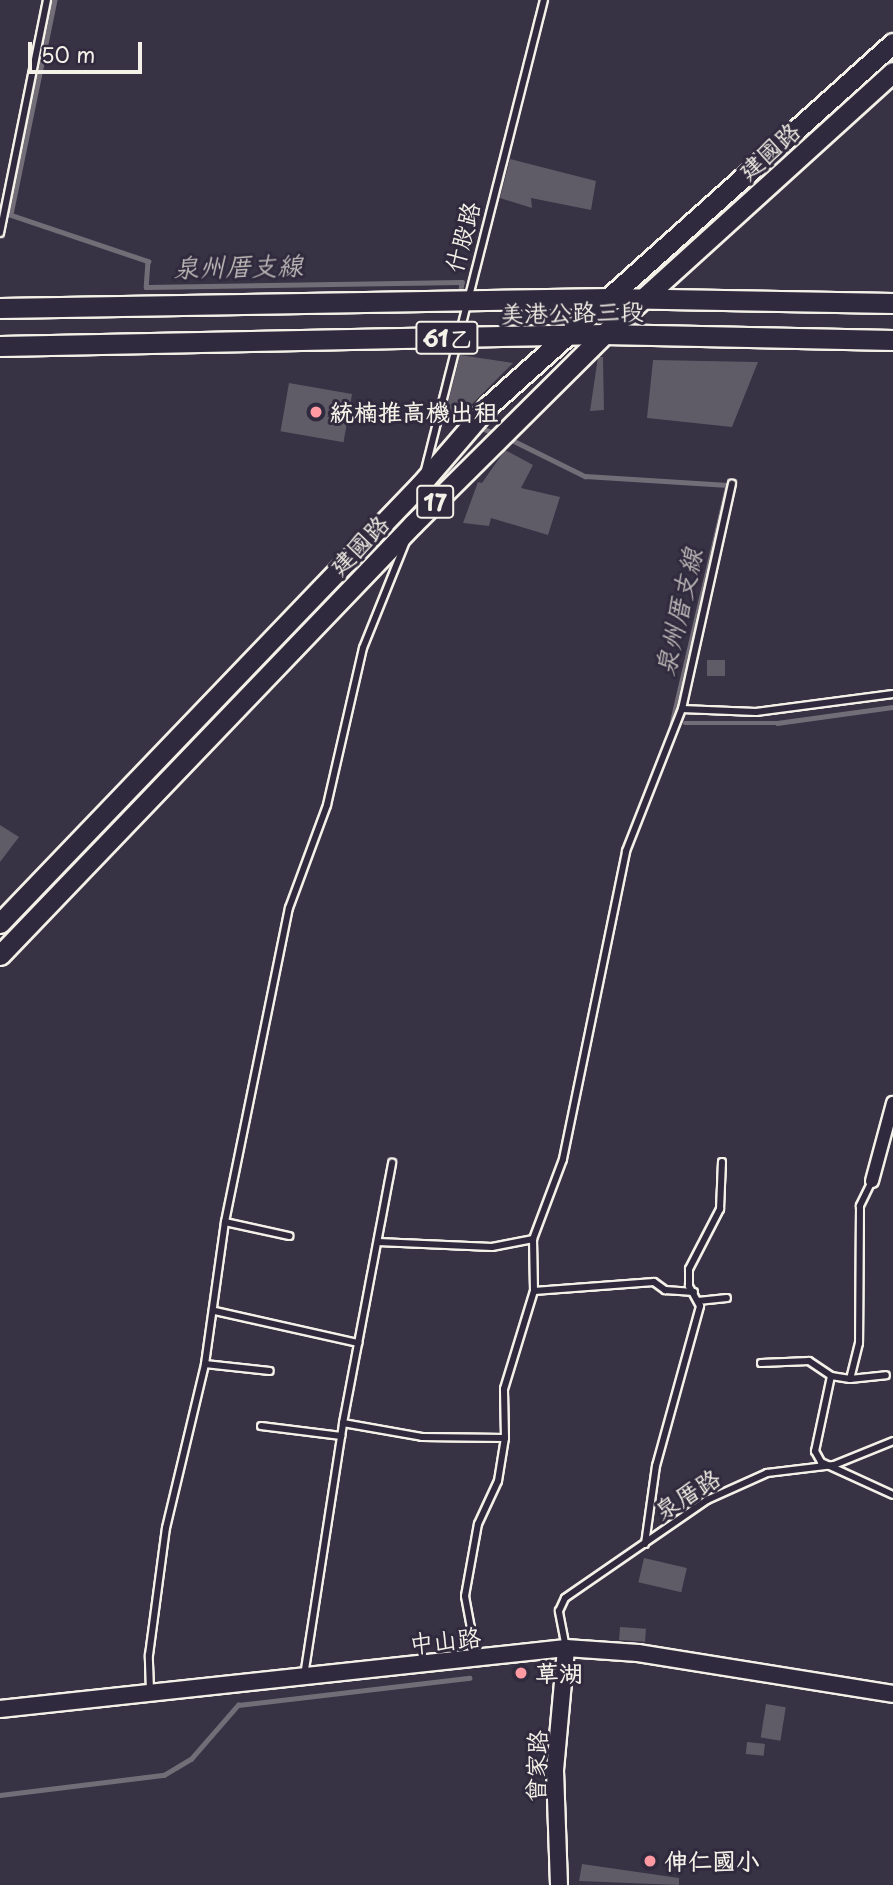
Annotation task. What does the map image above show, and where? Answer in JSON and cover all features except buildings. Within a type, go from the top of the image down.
[{"type":"main road","name":"建國路","points":[[0,923],[420,491],[488,406],[893,43]]},
{"type":"main road","name":"建國路","points":[[0,955],[414,517],[604,334],[893,72]]},
{"type":"main road","name":"美港公路三段","points":[[0,308],[610,298],[893,303]]},
{"type":"main road","name":"美港公路三段","points":[[0,346],[569,334],[893,340]]},
{"type":"street","points":[[872,1181],[893,1104]]},
{"type":"street","name":"中山路","points":[[0,1709],[477,1661],[566,1648],[638,1653],[893,1694]]},
{"type":"street","name":"曾家路","points":[[559,1885],[555,1770],[566,1648]]},
{"type":"lane","points":[[0,233],[47,0]]},
{"type":"lane","name":"什股路","points":[[420,491],[459,338],[465,299],[544,0]]},
{"type":"lane","points":[[477,1661],[465,1596],[478,1524],[498,1480],[505,1437],[504,1389],[534,1291],[533,1238],[563,1159],[626,851],[682,709],[732,483]]},
{"type":"lane","points":[[150,1693],[149,1655],[166,1528],[205,1364],[215,1311],[225,1222],[289,908],[327,806],[363,648],[414,517]]},
{"type":"lane","points":[[682,709],[756,712],[893,694]]},
{"type":"lane","points":[[304,1677],[343,1423],[392,1163]]},
{"type":"lane","points":[[645,1544],[656,1466],[698,1300],[689,1286],[689,1269],[720,1209],[722,1163]]},
{"type":"lane","points":[[850,1379],[859,1343],[860,1206],[872,1181]]},
{"type":"lane","points":[[225,1222],[289,1236]]},
{"type":"lane","points":[[378,1242],[492,1247],[533,1238]]},
{"type":"lane","points":[[534,1291],[654,1282],[665,1290],[694,1292]]},
{"type":"lane","points":[[698,1300],[727,1298]]},
{"type":"lane","points":[[215,1311],[358,1343]]},
{"type":"lane","points":[[761,1363],[810,1361],[831,1376],[850,1379],[886,1375]]},
{"type":"lane","points":[[205,1364],[270,1371]]},
{"type":"lane","points":[[831,1376],[815,1451],[821,1462],[834,1465],[893,1495]]},
{"type":"lane","points":[[343,1423],[422,1437],[505,1437]]},
{"type":"lane","points":[[261,1426],[341,1436]]},
{"type":"lane","name":"泉厝路","points":[[566,1648],[559,1611],[565,1598],[707,1500],[767,1473],[834,1465],[893,1441]]},
{"type":"waterway","name":"泉州厝支線","points":[[55,0],[11,215],[148,261],[146,287],[462,282],[461,290]]},
{"type":"waterway","name":"泉州厝支線","points":[[442,410],[441,414],[463,422]]},
{"type":"waterway","name":"泉州厝支線","points":[[481,428],[492,432]]},
{"type":"waterway","name":"泉州厝支線","points":[[510,439],[585,476],[728,485],[672,723]]},
{"type":"waterway","name":"泉州厝支線","points":[[685,723],[777,723],[893,707]]},
{"type":"waterway","points":[[0,1795],[164,1775],[191,1759],[238,1705],[469,1678]]},
{"type":"place","name":"統楠推高機出租","points":[[316,412]]},
{"type":"place","name":"草湖","points":[[521,1673]]},
{"type":"place","name":"伸仁國小","points":[[650,1861]]}]
